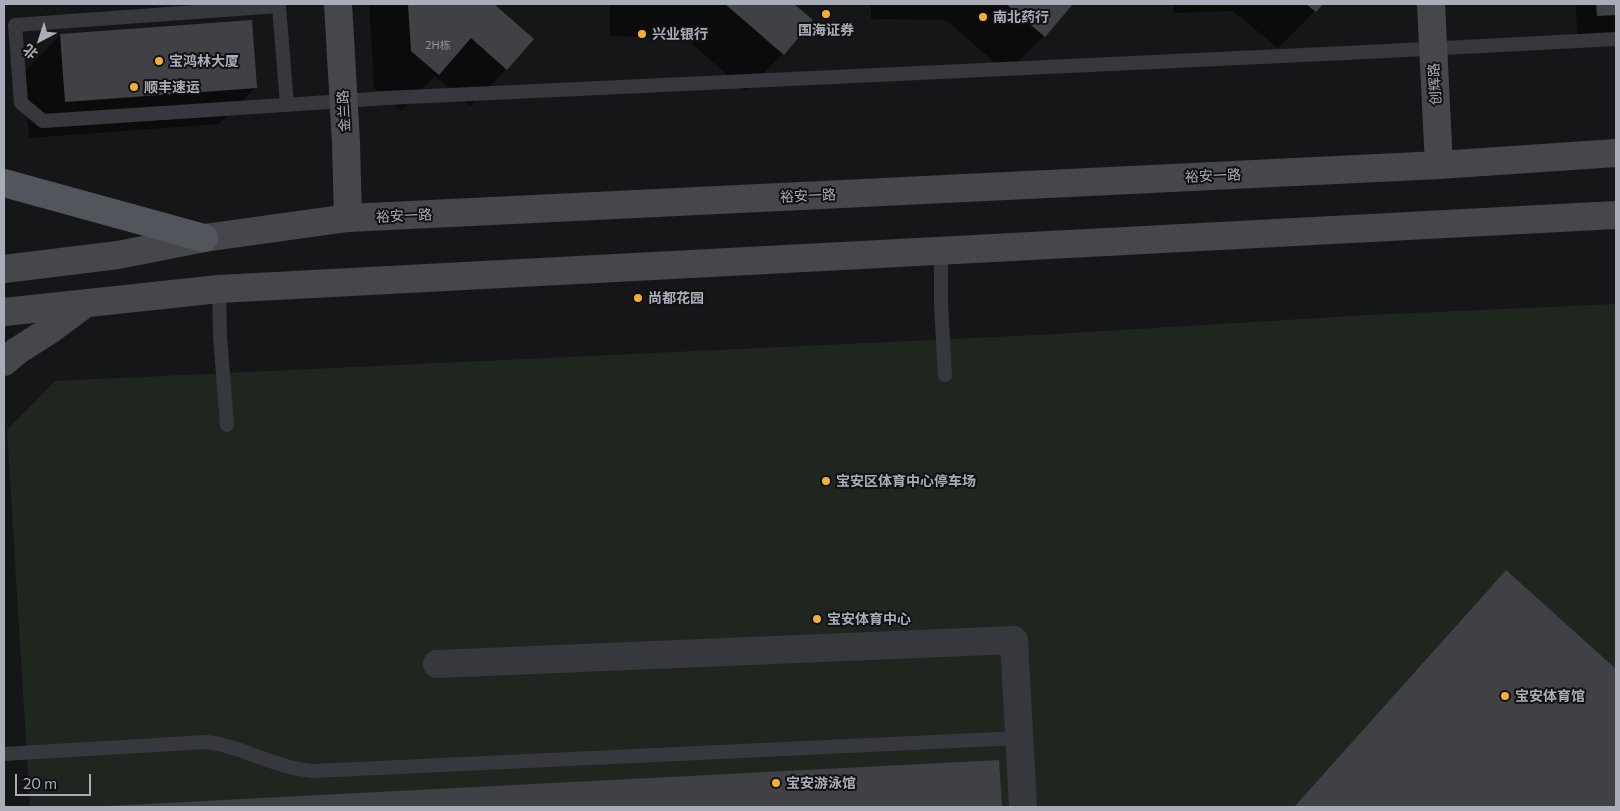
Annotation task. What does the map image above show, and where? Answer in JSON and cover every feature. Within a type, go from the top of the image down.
[{"type":"main road","name":"金兰路","points":[[338,4],[348,218]]},
{"type":"main road","name":"创辉路","points":[[1431,4],[1439,165]]},
{"type":"main road","name":"裕安一路","points":[[4,269],[118,256],[204,238],[348,218],[1439,165],[1616,153]]},
{"type":"main road","points":[[4,183],[204,238]]},
{"type":"main road","points":[[4,312],[219,289],[1616,215]]},
{"type":"main road","points":[[4,362],[87,302]]},
{"type":"street","points":[[437,664],[1014,640],[1022,807]]},
{"type":"lane","points":[[287,105],[279,6],[15,25],[21,103],[43,121],[287,105],[344,101],[1616,39]]},
{"type":"lane","points":[[940,251],[945,375]]},
{"type":"lane","points":[[219,289],[220,336],[227,425]]},
{"type":"lane","points":[[4,754],[206,742],[232,747],[294,769],[314,771],[1019,738]]},
{"type":"shaded area","name":"宝安体育中心","points":[[1616,304],[1616,807],[30,807],[7,430],[55,381],[1038,335],[1368,315]]},
{"type":"building","points":[[408,4],[494,4],[534,39],[507,70],[471,38],[439,75],[411,51]]},
{"type":"building","points":[[725,4],[794,4],[813,20],[784,55]]},
{"type":"building","points":[[1006,4],[1073,4],[1045,37]]},
{"type":"building","points":[[1306,4],[1323,4],[1316,12]]},
{"type":"building","points":[[1596,4],[1616,4],[1616,15],[1597,16]]},
{"type":"building","name":"宝鸿林大厦","points":[[252,20],[257,88],[65,102],[60,34]]},
{"type":"building","name":"宝安体育馆","points":[[1506,570],[1616,669],[1616,807],[1294,807]]},
{"type":"building","name":"宝安游泳馆","points":[[999,760],[1002,807],[107,807],[107,806]]},
{"type":"place","name":"国海证券","points":[[826,14]]},
{"type":"place","name":"南北药行","points":[[983,17]]},
{"type":"place","name":"兴业银行","points":[[642,34]]},
{"type":"place","name":"宝鸿林大厦","points":[[159,61]]},
{"type":"place","name":"顺丰速运","points":[[134,87]]},
{"type":"place","name":"尚都花园","points":[[638,298]]},
{"type":"place","name":"宝安区体育中心停车场","points":[[826,481]]},
{"type":"place","name":"宝安体育中心","points":[[817,619]]},
{"type":"place","name":"宝安体育馆","points":[[1505,696]]},
{"type":"place","name":"宝安游泳馆","points":[[776,783]]}]
